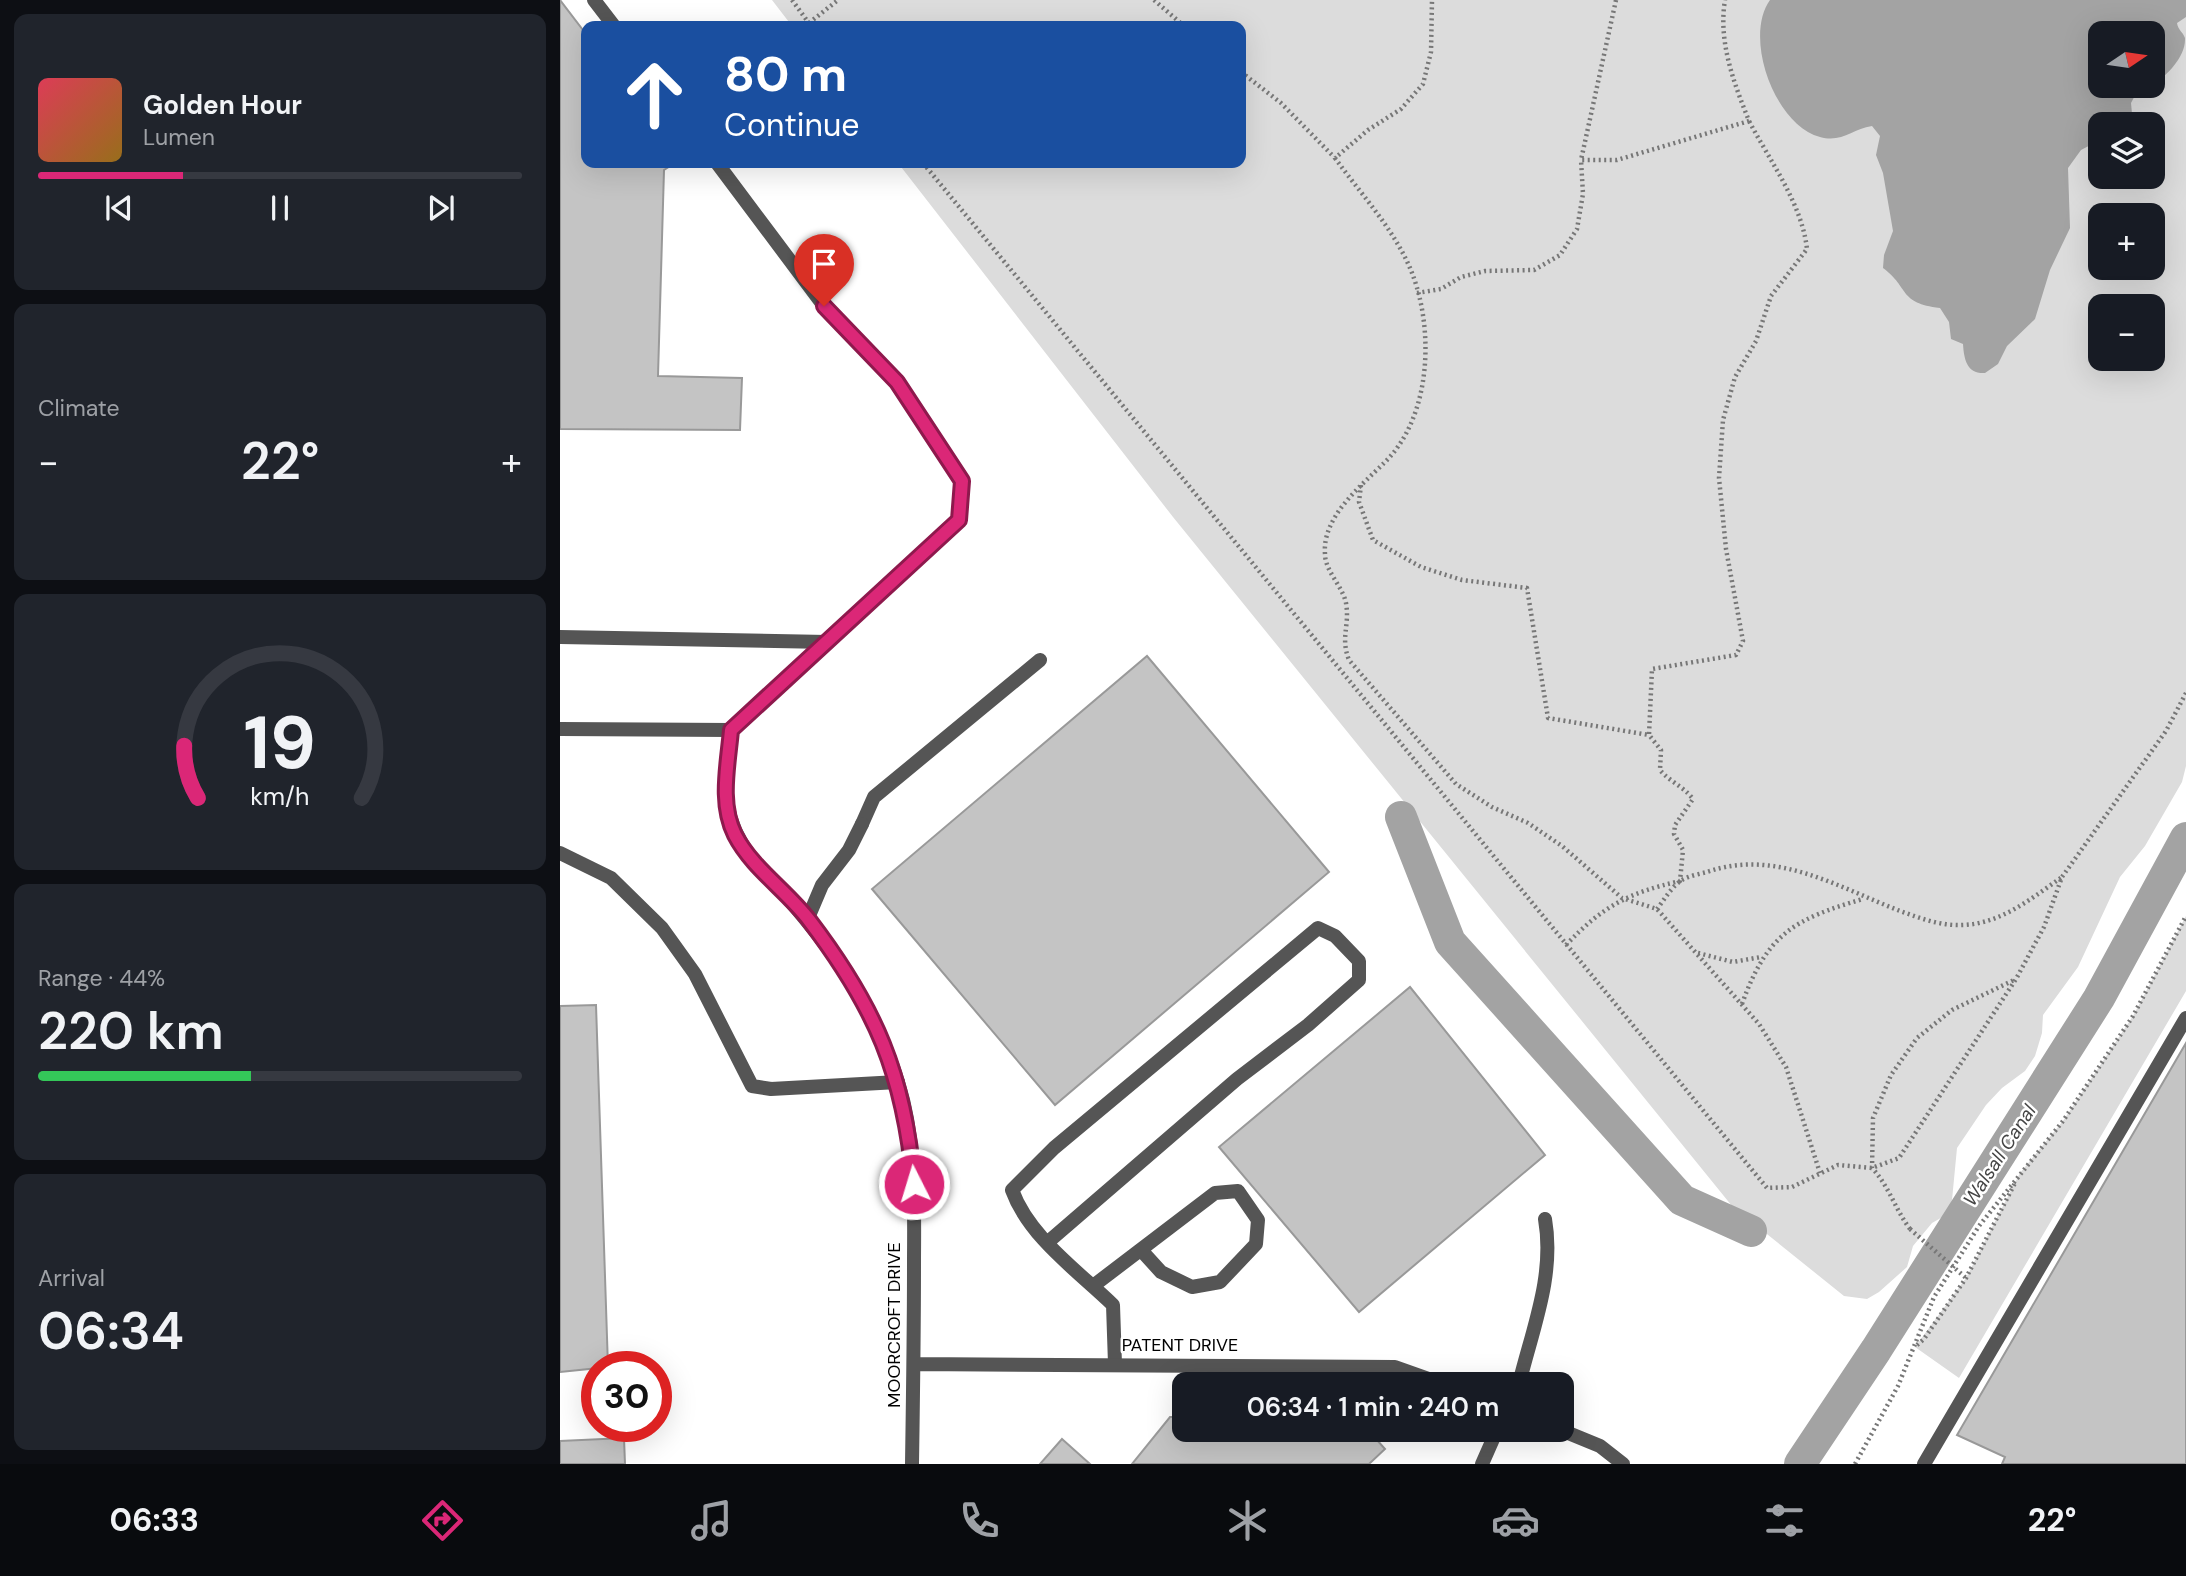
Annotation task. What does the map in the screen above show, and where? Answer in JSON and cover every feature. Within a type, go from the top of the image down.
[{"type":"street","points":[[594,0],[610,21]]},
{"type":"street","points":[[560,729],[731,730],[959,520],[962,481],[897,382],[824,306],[721,168]]},
{"type":"street","points":[[560,637],[827,642]]},
{"type":"street","points":[[808,918],[821,884],[849,850],[874,797],[1040,660]]},
{"type":"street","name":"MOORCROFT DRIVE","points":[[731,730],[725,805],[735,836],[808,918],[880,1034],[898,1083],[908,1126],[914,1184],[912,1464]]},
{"type":"street","points":[[560,853],[611,878],[662,928],[695,974],[752,1086],[784,1089],[898,1083]]},
{"type":"street","points":[[1048,1242],[1237,1079],[1308,1026],[1359,980],[1359,961],[1335,936],[1318,929],[1096,1112],[1012,1190],[1020,1212],[1048,1242],[1113,1305],[1115,1364]]},
{"type":"street","points":[[1924,1464],[2186,1018]]},
{"type":"street","points":[[1093,1286],[1215,1194],[1238,1191],[1258,1220],[1256,1244],[1220,1282],[1192,1287],[1161,1272],[1141,1250]]},
{"type":"street","points":[[1522,1372],[1549,1268],[1549,1242],[1545,1219]]},
{"type":"street","name":"PATENT DRIVE","points":[[914,1364],[1395,1367],[1409,1372]]},
{"type":"street","points":[[1574,1435],[1600,1446],[1623,1464]]},
{"type":"street","points":[[1482,1464],[1492,1442]]},
{"type":"path","points":[[792,0],[807,21]]},
{"type":"path","points":[[814,21],[838,0]]},
{"type":"path","points":[[1154,0],[1178,21]]},
{"type":"path","points":[[1335,158],[1368,130],[1401,109],[1423,84],[1431,52],[1432,0]]},
{"type":"path","points":[[1417,293],[1441,289],[1461,277],[1485,271],[1534,270],[1560,255],[1577,229],[1583,194],[1581,160],[1616,0]]},
{"type":"path","points":[[1657,909],[1680,881],[1684,861],[1683,850],[1674,834],[1675,825],[1693,799],[1684,787],[1668,779],[1660,770],[1661,750],[1649,735],[1652,669],[1736,655],[1743,641],[1726,550],[1719,478],[1723,420],[1735,377],[1756,341],[1771,296],[1807,249],[1805,229],[1749,121],[1730,73],[1723,14],[1725,0]]},
{"type":"path","points":[[1246,76],[1281,103],[1335,158],[1394,240],[1410,268],[1417,293],[1425,356],[1424,389],[1416,415],[1404,439],[1386,462],[1361,484],[1329,529],[1324,555],[1345,601],[1347,621],[1342,642],[1349,660],[1456,784],[1492,807],[1528,823],[1562,846],[1622,898],[1657,909],[1742,1004],[1786,1067],[1820,1172]]},
{"type":"path","points":[[1581,160],[1617,160],[1749,121]]},
{"type":"path","points":[[927,168],[1767,1188],[1793,1187],[1838,1165],[1872,1168],[1899,1158],[2016,979],[2044,928],[2062,877],[2166,732],[2186,693]]},
{"type":"path","points":[[1361,484],[1359,502],[1373,540],[1421,567],[1461,580],[1527,588],[1548,718],[1649,735]]},
{"type":"path","points":[[1566,945],[1593,917],[1622,898],[1717,868],[1751,862],[1829,881],[1864,898],[1927,921],[1962,925],[1992,920],[2018,908],[2062,877]]},
{"type":"path","points":[[1742,1004],[1762,957],[1782,934],[1804,920],[1864,898]]},
{"type":"path","points":[[1855,1464],[1898,1386],[1934,1297],[1979,1226],[2063,1121],[2133,1016],[2186,916]]},
{"type":"path","points":[[1696,952],[1733,962],[1762,957]]},
{"type":"path","points":[[1966,1278],[1899,1216],[1884,1181],[1872,1168],[1874,1118],[1891,1074],[1917,1038],[1952,1010],[2016,979]]},
{"type":"path","points":[[1915,1347],[1924,1339],[1966,1278],[2020,1172]]},
{"type":"shaded area","points":[[772,0],[2186,0],[2186,766],[2182,782],[2145,846],[2120,877],[2078,967],[2043,1015],[2042,1033],[2035,1056],[2025,1071],[2002,1088],[1986,1105],[1957,1148],[1952,1200],[1946,1215],[1932,1223],[1913,1246],[1907,1267],[1867,1299],[1844,1296],[1732,1206],[1173,517],[902,168],[1246,168],[1246,21],[788,21]]},
{"type":"shaded area","points":[[1770,0],[2186,0],[2186,17],[2177,23],[2185,38],[2184,45],[2179,58],[2165,75],[2165,21],[2088,21],[2088,98],[2134,98],[2132,112],[2088,112],[2088,146],[2081,150],[2068,168],[2070,228],[2050,270],[2035,319],[2007,346],[1998,364],[1985,373],[1970,368],[1964,355],[1963,344],[1951,339],[1949,322],[1940,308],[1927,306],[1911,298],[1883,268],[1884,255],[1893,231],[1883,173],[1876,155],[1880,136],[1872,126],[1841,137],[1820,137],[1804,129],[1789,116],[1777,98],[1762,57],[1760,36],[1763,16]]},
{"type":"shaded area","points":[[2186,916],[2186,991],[1959,1378],[1915,1347],[1966,1278],[2020,1173],[2063,1121],[2133,1016]]},
{"type":"building","points":[[560,0],[581,27],[581,168],[667,168],[664,170],[658,376],[742,378],[740,430],[560,429]]},
{"type":"building","points":[[1147,656],[1329,872],[1055,1105],[872,889]]},
{"type":"building","points":[[1410,987],[1545,1155],[1359,1312],[1219,1147]]},
{"type":"building","points":[[596,1005],[607,1351],[581,1351],[581,1370],[560,1372],[560,1006]]},
{"type":"building","points":[[2186,1043],[2186,1464],[2002,1464],[2005,1457],[1957,1435]]},
{"type":"building","points":[[1170,1417],[1172,1442],[1379,1442],[1385,1449],[1369,1464],[1132,1464]]},
{"type":"building","points":[[1062,1439],[1090,1464],[1040,1464]]},
{"type":"building","points":[[560,1441],[624,1442],[625,1464],[560,1464]]},
{"type":"waterway","points":[[1401,817],[1450,942],[1682,1200],[1751,1231]]},
{"type":"waterway","name":"Walsall Canal","points":[[1800,1464],[1876,1350],[2099,998],[2186,838]]},
{"type":"route","points":[[824,306],[897,382],[962,481],[959,520],[731,730],[725,805],[735,836],[808,918],[848,977],[880,1034],[898,1083],[906,1115],[914,1184]]}]
